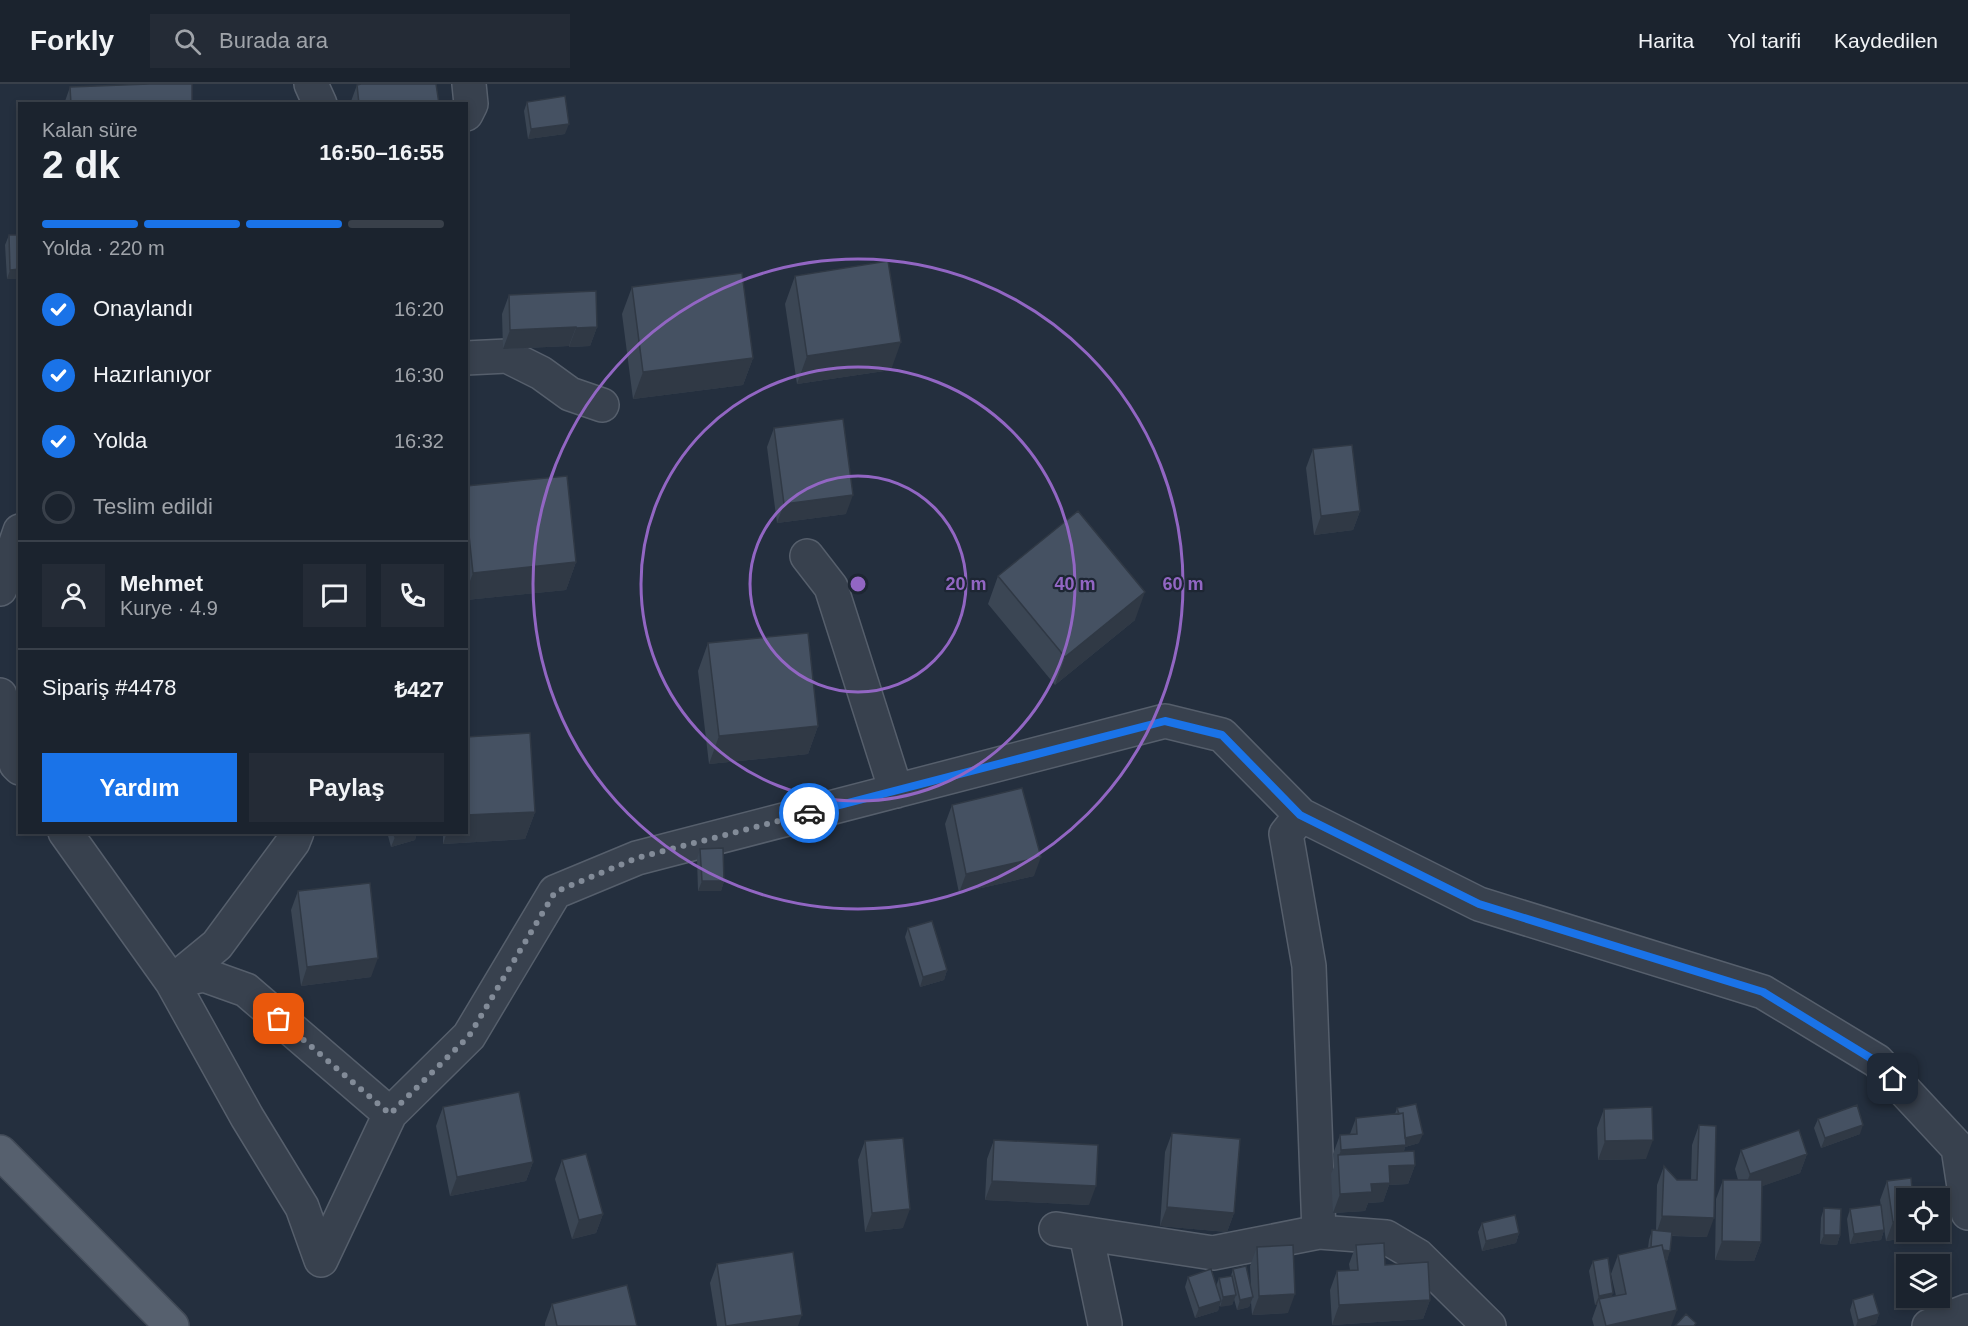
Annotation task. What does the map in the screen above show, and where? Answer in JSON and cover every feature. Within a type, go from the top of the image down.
[{"type":"main road","points":[[0,1152],[172,1326]]},
{"type":"street","points":[[311,84],[319,102]]},
{"type":"street","points":[[468,110],[471,104],[469,84]]},
{"type":"street","points":[[468,358],[507,356],[541,373],[570,394],[602,405]]},
{"type":"street","points":[[0,589],[18,537]]},
{"type":"street","points":[[807,556],[831,587],[896,790]]},
{"type":"street","points":[[0,695],[18,766]]},
{"type":"street","points":[[66,834],[172,982],[247,1117],[302,1207],[321,1260],[390,1114],[469,1036],[555,892],[637,858],[1165,721],[1222,735],[1300,815],[1479,904],[1763,992],[1877,1062],[1963,1146],[1968,1213]]},
{"type":"street","points":[[1300,815],[1286,834],[1309,966],[1319,1232]]},
{"type":"street","points":[[172,982],[217,945],[293,842],[296,834]]},
{"type":"street","points":[[172,982],[204,975],[246,990],[390,1114]]},
{"type":"street","points":[[1105,1324],[1071,1232],[1213,1253],[1319,1232],[1386,1237],[1418,1256],[1489,1326]]},
{"type":"street","points":[[1929,1326],[1968,1307]]},
{"type":"building","points":[[192,84],[192,102],[71,102],[70,87]]},
{"type":"building","points":[[436,84],[439,102],[359,102],[357,85]]},
{"type":"building","points":[[565,96],[569,124],[531,129],[527,102]]},
{"type":"building","points":[[9,235],[18,235],[18,269],[10,270]]},
{"type":"building","points":[[888,261],[901,342],[807,356],[795,276]]},
{"type":"building","points":[[742,273],[753,358],[643,372],[632,287]]},
{"type":"building","points":[[596,291],[597,327],[510,330],[509,295]]},
{"type":"building","points":[[843,419],[853,495],[784,504],[774,428]]},
{"type":"building","points":[[1352,445],[1360,511],[1321,516],[1313,449]]},
{"type":"building","points":[[567,476],[576,562],[473,573],[468,526],[468,486]]},
{"type":"building","points":[[1078,511],[1145,592],[1065,657],[998,576]]},
{"type":"building","points":[[808,633],[818,726],[719,736],[708,643]]},
{"type":"building","points":[[530,733],[535,812],[468,815],[468,737]]},
{"type":"building","points":[[1022,788],[1041,857],[966,874],[952,805]]},
{"type":"building","points":[[723,848],[724,881],[702,881],[700,849]]},
{"type":"building","points":[[370,883],[378,958],[307,967],[298,891]]},
{"type":"building","points":[[932,921],[947,970],[923,977],[908,928]]},
{"type":"building","points":[[519,1092],[533,1162],[457,1177],[443,1107]]},
{"type":"building","points":[[1416,1104],[1423,1134],[1405,1138],[1403,1113],[1399,1114],[1397,1108]]},
{"type":"building","points":[[1857,1105],[1863,1125],[1825,1138],[1818,1119]]},
{"type":"building","points":[[1652,1107],[1653,1140],[1605,1141],[1604,1109]]},
{"type":"building","points":[[1403,1113],[1406,1145],[1341,1150],[1340,1135],[1357,1134],[1356,1118]]},
{"type":"building","points":[[1699,1125],[1716,1126],[1714,1218],[1662,1216],[1664,1166],[1677,1180],[1697,1180]]},
{"type":"building","points":[[1799,1130],[1807,1154],[1750,1174],[1741,1150]]},
{"type":"building","points":[[1172,1133],[1240,1139],[1234,1213],[1167,1207]]},
{"type":"building","points":[[903,1138],[910,1209],[872,1213],[865,1141]]},
{"type":"building","points":[[994,1140],[1098,1145],[1096,1186],[992,1181]]},
{"type":"building","points":[[1414,1151],[1415,1165],[1389,1166],[1390,1183],[1371,1184],[1372,1192],[1340,1194],[1338,1155]]},
{"type":"building","points":[[586,1154],[603,1214],[579,1220],[562,1160]]},
{"type":"building","points":[[1911,1178],[1912,1188],[1896,1188],[1896,1222],[1893,1222],[1887,1181]]},
{"type":"building","points":[[1723,1180],[1762,1180],[1761,1242],[1722,1241]]},
{"type":"building","points":[[1881,1205],[1884,1230],[1854,1234],[1850,1209]]},
{"type":"building","points":[[1824,1208],[1841,1209],[1840,1235],[1824,1235]]},
{"type":"building","points":[[1515,1215],[1519,1233],[1486,1241],[1482,1223]]},
{"type":"building","points":[[1652,1230],[1672,1232],[1670,1251],[1663,1250],[1662,1245],[1651,1247]]},
{"type":"building","points":[[1384,1243],[1385,1265],[1428,1262],[1430,1300],[1339,1305],[1337,1271],[1358,1270],[1356,1245]]},
{"type":"building","points":[[1293,1245],[1295,1294],[1259,1296],[1257,1247]]},
{"type":"building","points":[[1662,1245],[1677,1310],[1606,1326],[1599,1299],[1626,1294],[1618,1255]]},
{"type":"building","points":[[793,1252],[802,1315],[726,1326],[717,1264]]},
{"type":"building","points":[[1608,1258],[1613,1293],[1599,1296],[1593,1261]]},
{"type":"building","points":[[1246,1266],[1253,1297],[1240,1300],[1233,1269]]},
{"type":"building","points":[[1211,1269],[1221,1301],[1199,1308],[1188,1277]]},
{"type":"building","points":[[1232,1276],[1236,1295],[1223,1297],[1219,1278]]},
{"type":"building","points":[[627,1285],[637,1326],[557,1326],[552,1304]]},
{"type":"building","points":[[1873,1294],[1879,1314],[1858,1320],[1853,1300]]},
{"type":"building","points":[[1686,1314],[1696,1323],[1694,1326],[1675,1326]]},
{"type":"way so far","points":[[279,1019],[390,1114],[469,1036],[555,892],[637,858],[809,813]]},
{"type":"route","points":[[809,813],[1165,721],[1222,735],[1300,815],[1479,904],[1763,992],[1877,1062],[1893,1079]]}]
